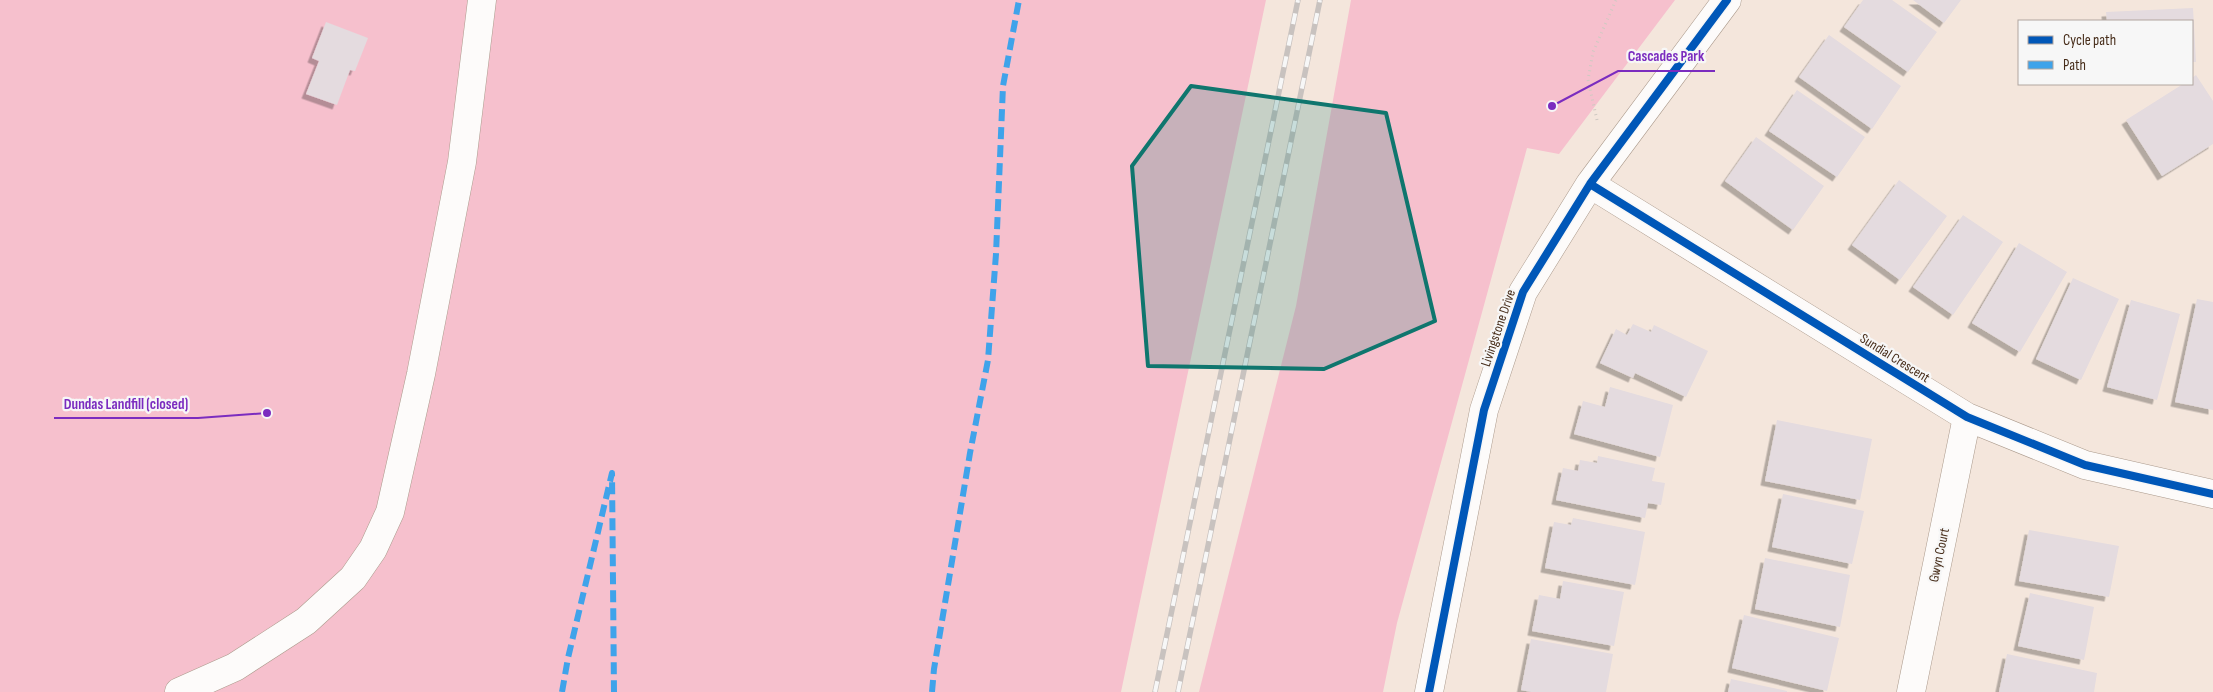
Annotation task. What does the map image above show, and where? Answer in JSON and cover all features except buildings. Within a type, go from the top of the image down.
[{"type":"street","points":[[179,692],[235,667],[306,621],[352,578],[373,549],[390,512],[421,374],[462,162],[482,0]]},
{"type":"street","name":"Livingstone Drive","points":[[1429,692],[1487,401],[1522,292],[1590,184],[1727,0]]},
{"type":"street","name":"Sundial Crescent","points":[[1590,184],[1967,417],[2085,465],[2213,494]]},
{"type":"street","name":"Gwyn Court","points":[[1911,692],[1967,417]]},
{"type":"path","points":[[1607,162],[1588,80],[1593,52],[1616,0]]},
{"type":"highlighted area","points":[[1191,86],[1386,113],[1435,321],[1324,369],[1148,366],[1132,166]]},
{"type":"shaded area","points":[[0,0],[1266,0],[1121,692],[0,692]]},
{"type":"shaded area","points":[[1351,0],[1675,0],[1559,154],[1527,148],[1397,623],[1383,692],[1199,692],[1296,306]]},
{"type":"railway","points":[[1155,692],[1298,0]]},
{"type":"railway","points":[[1178,692],[1320,0]]},
{"type":"marked path","points":[[932,692],[934,669],[970,453],[988,360],[996,254],[1003,86],[1019,0]]},
{"type":"marked path","points":[[562,692],[568,658],[612,473],[614,692]]},
{"type":"cycle path","points":[[1429,692],[1484,410],[1523,292],[1590,184],[1727,0]]},
{"type":"cycle path","points":[[1590,184],[1967,417],[2085,465],[2213,494]]},
{"type":"place","name":"Cascades Park","points":[[1552,106]]},
{"type":"place","name":"Dundas Landfill (closed)","points":[[267,413]]}]
